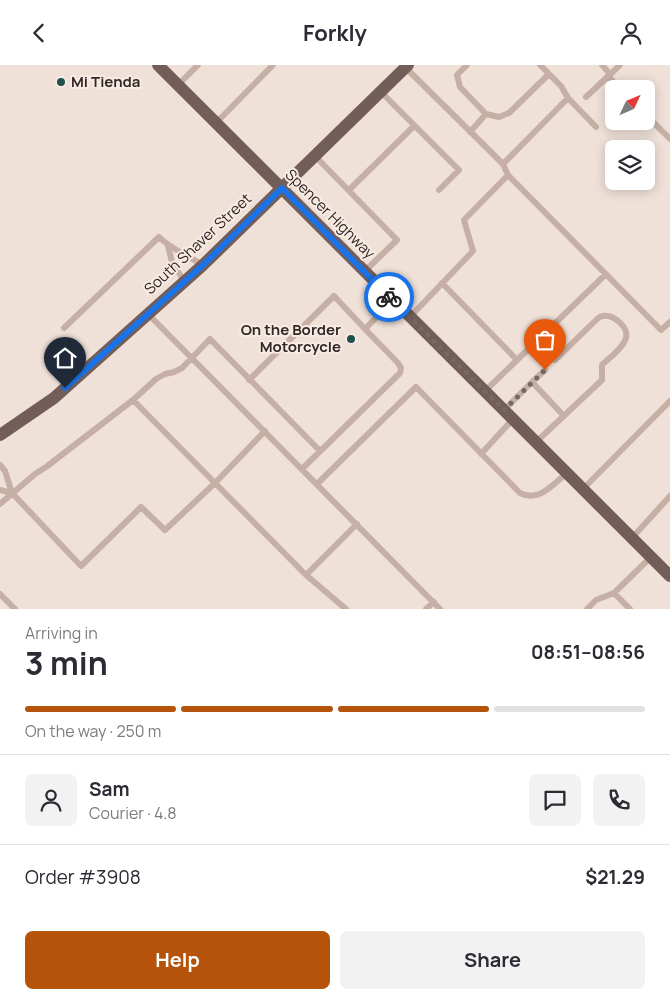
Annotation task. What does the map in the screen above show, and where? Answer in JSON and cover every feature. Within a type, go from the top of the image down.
[{"type":"main road","name":"Spencer Highway","points":[[158,65],[670,576]]},
{"type":"main road","name":"South Shaver Street","points":[[0,435],[54,398],[203,265],[407,66]]},
{"type":"lane","points":[[178,85],[198,65]]},
{"type":"lane","points":[[216,123],[272,65]]},
{"type":"lane","points":[[467,65],[457,75],[460,87],[486,114],[499,117],[509,113],[549,74]]},
{"type":"lane","points":[[540,65],[561,86],[568,98],[596,127]]},
{"type":"lane","points":[[602,65],[613,80]]},
{"type":"lane","points":[[586,97],[620,65]]},
{"type":"lane","points":[[407,66],[503,164],[508,175],[661,330],[670,322]]},
{"type":"lane","points":[[381,92],[459,171],[438,190]]},
{"type":"lane","points":[[503,164],[568,98]]},
{"type":"lane","points":[[470,132],[486,114]]},
{"type":"lane","points":[[655,124],[670,139]]},
{"type":"lane","points":[[349,190],[414,126]]},
{"type":"lane","points":[[315,156],[397,240],[364,271]]},
{"type":"lane","points":[[410,317],[473,251],[464,220],[508,175]]},
{"type":"lane","points":[[64,328],[159,237],[168,246],[203,265]]},
{"type":"lane","points":[[168,246],[172,262],[184,281]]},
{"type":"lane","points":[[485,391],[606,274]]},
{"type":"lane","points":[[442,283],[517,360]]},
{"type":"lane","points":[[249,380],[334,296],[401,368],[400,373],[302,469]]},
{"type":"lane","points":[[365,329],[393,300]]},
{"type":"lane","points":[[148,313],[440,609]]},
{"type":"lane","points":[[536,443],[602,380],[602,365],[622,345],[626,338],[626,332],[621,323],[612,317],[603,316],[596,320],[555,359]]},
{"type":"lane","points":[[0,505],[35,474],[133,400],[156,379],[182,368],[210,339],[320,451]]},
{"type":"lane","points":[[504,410],[545,370]]},
{"type":"lane","points":[[532,383],[564,416]]},
{"type":"lane","points":[[317,484],[416,387],[520,493],[528,497],[539,495],[567,473]]},
{"type":"lane","points":[[133,400],[306,575],[346,609]]},
{"type":"lane","points":[[583,489],[670,401]]},
{"type":"lane","points":[[481,454],[513,419]]},
{"type":"lane","points":[[0,465],[5,471],[12,493],[81,566],[141,507],[165,530],[215,483],[265,431]]},
{"type":"lane","points":[[0,490],[12,493]]},
{"type":"lane","points":[[632,538],[670,496]]},
{"type":"lane","points":[[306,575],[357,524]]},
{"type":"lane","points":[[588,609],[596,601],[614,593],[651,557]]},
{"type":"lane","points":[[614,593],[630,609]]},
{"type":"lane","points":[[0,594],[15,609]]},
{"type":"lane","points":[[426,609],[434,602]]},
{"type":"way so far","points":[[389,297],[504,410],[545,370]]},
{"type":"place","name":"Mi Tienda","points":[[61,82]]},
{"type":"place","name":"On the Border Motorcycle","points":[[351,339]]},
{"type":"route","points":[[65,388],[203,265],[282,188],[389,297]]}]
